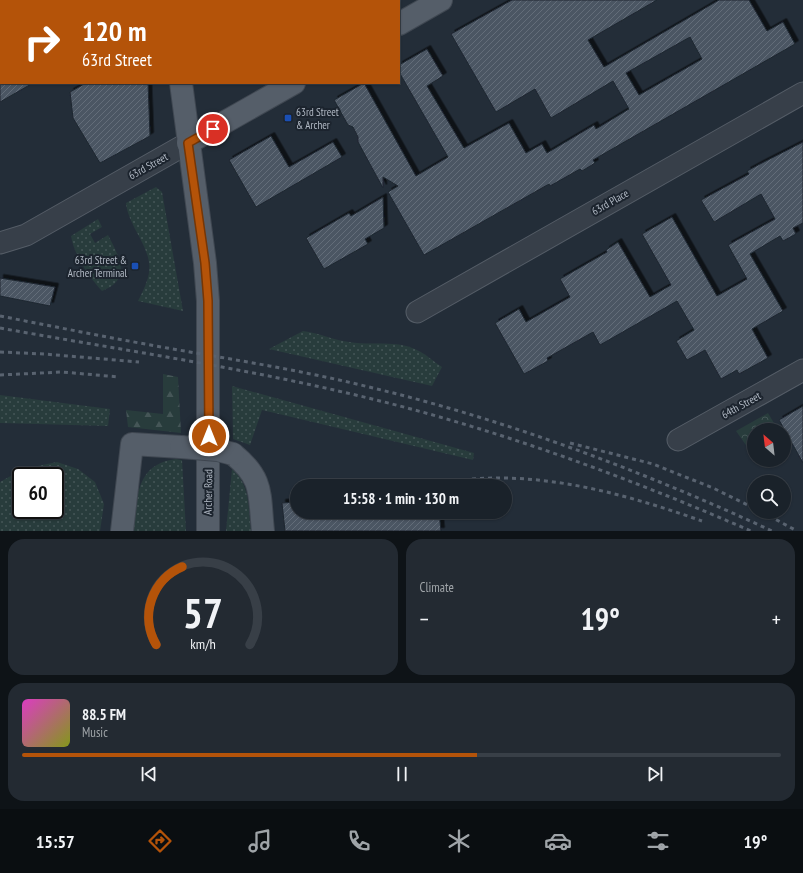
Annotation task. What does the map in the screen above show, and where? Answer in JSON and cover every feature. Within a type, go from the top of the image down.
[{"type":"main road","points":[[400,23],[441,0]]},
{"type":"main road","name":"Archer Road","points":[[181,84],[205,263],[208,301],[208,531]]},
{"type":"main road","name":"63rd Street","points":[[188,143],[292,84]]},
{"type":"main road","points":[[122,531],[132,444],[218,450],[233,454],[247,465],[258,484],[263,531]]},
{"type":"street","name":"63rd Place","points":[[417,312],[803,93]]},
{"type":"street","name":"63rd Street","points":[[0,242],[26,235],[188,143]]},
{"type":"street","name":"64th Street","points":[[678,440],[803,370]]},
{"type":"green space","points":[[156,187],[162,192],[183,311],[138,301],[147,281],[149,265],[148,257],[129,216],[126,203]]},
{"type":"green space","points":[[98,219],[102,227],[90,234],[95,243],[108,235],[116,251],[121,267],[118,280],[112,286],[102,291],[92,279],[75,251],[71,236]]},
{"type":"green space","points":[[303,331],[349,342],[393,344],[411,347],[442,367],[432,386],[269,349]]},
{"type":"green space","points":[[163,374],[178,377],[181,433],[128,427],[126,410],[163,414]]},
{"type":"green space","points":[[232,386],[474,453],[473,460],[262,410],[250,445],[233,439]]},
{"type":"green space","points":[[0,395],[110,409],[108,426],[0,423]]},
{"type":"green space","points":[[768,413],[774,423],[750,423]]},
{"type":"green space","points":[[747,425],[747,447],[736,431]]},
{"type":"green space","points":[[176,459],[182,460],[186,531],[133,531],[138,495],[145,476],[153,468],[163,462]]},
{"type":"green space","points":[[57,462],[78,469],[95,482],[104,504],[100,531],[0,531],[0,482],[12,475],[12,519],[64,519],[64,467],[33,467]]},
{"type":"green space","points":[[232,469],[243,482],[246,490],[251,531],[226,531]]},
{"type":"building","points":[[512,0],[657,0],[588,40],[604,67],[719,0],[749,0],[767,31],[783,22],[795,44],[593,160],[595,163],[582,171],[580,169],[550,186],[549,184],[424,255],[388,192],[398,186],[383,177],[383,188],[358,142],[358,137],[353,127],[348,125],[334,100],[365,84],[416,176],[448,157],[400,74],[400,64],[427,49],[443,76],[427,86],[464,148],[509,123],[526,153],[542,144],[547,153],[594,125],[596,129],[629,109],[613,81],[551,118],[535,89],[496,112],[451,34]],"holes":[[[690,37],[702,59],[639,95],[626,73]]]},
{"type":"building","points":[[0,84],[31,84],[0,102]]},
{"type":"building","points":[[84,84],[148,84],[150,136],[100,163],[73,118],[70,92]]},
{"type":"building","points":[[271,136],[289,167],[333,142],[342,157],[256,207],[229,160]]},
{"type":"building","points":[[803,142],[803,223],[793,228],[796,234],[783,241],[780,236],[750,254],[783,311],[752,329],[768,358],[739,374],[737,370],[721,379],[705,350],[687,360],[676,341],[694,330],[677,301],[600,345],[593,332],[547,358],[548,361],[524,374],[495,323],[519,309],[526,322],[570,297],[560,279],[607,252],[606,250],[618,242],[650,297],[671,285],[642,234],[672,217],[717,296],[747,279],[728,245],[775,219],[761,194],[714,222],[701,200],[749,174],[747,171]]},
{"type":"building","points":[[383,197],[384,228],[365,239],[368,244],[324,269],[306,238],[349,213],[351,216]]},
{"type":"building","points":[[0,278],[55,287],[50,306],[0,296]]},
{"type":"building","points":[[803,406],[803,463],[791,442],[791,423],[781,423],[779,420]]},
{"type":"building","points":[[290,502],[290,519],[440,519],[441,531],[285,531],[282,503]]},
{"type":"railway","points":[[0,316],[296,371],[424,401],[526,432],[576,450],[675,488],[772,531]]},
{"type":"railway","points":[[0,328],[261,374],[399,406],[450,420],[552,453],[652,490],[751,531]]},
{"type":"railway","points":[[0,352],[139,362]]},
{"type":"railway","points":[[0,375],[62,372],[119,377]]},
{"type":"railway","points":[[570,443],[653,464],[713,488],[747,505]]},
{"type":"railway","points":[[472,479],[531,479],[589,488],[674,511],[702,521]]},
{"type":"railway","points":[[775,519],[797,531]]},
{"type":"place","name":"63rd Street & Archer","points":[[288,118]]},
{"type":"place","name":"63rd Street & Archer Terminal","points":[[135,266]]},
{"type":"route","points":[[209,436],[208,301],[205,263],[188,143],[213,129]]}]
